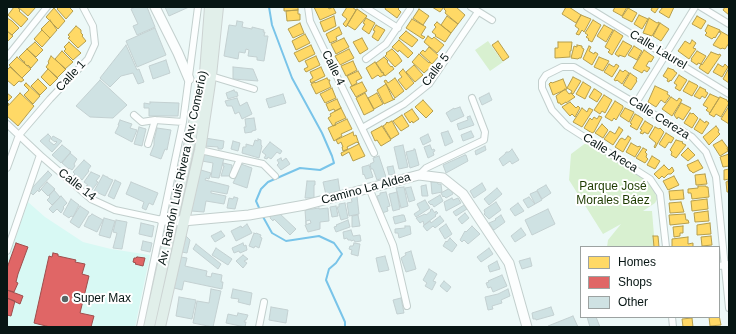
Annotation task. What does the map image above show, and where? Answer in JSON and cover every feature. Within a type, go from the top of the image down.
[{"type":"main road","name":"Av. Ramón Luis Rivera (Av. Comerío)","points":[[149,327],[167,220],[189,148],[205,73],[210,7]]},
{"type":"main road","name":"Av. Ramón Luis Rivera (Av. Comerío)","points":[[160,327],[200,150],[211,76],[218,7]]},
{"type":"street","points":[[7,57],[47,7]]},
{"type":"street","name":"Calle 1","points":[[19,135],[50,99],[88,59],[95,44],[93,26],[83,7]]},
{"type":"street","points":[[155,7],[189,79]]},
{"type":"street","points":[[140,327],[167,220],[183,122],[198,7]]},
{"type":"street","name":"Calle 4","points":[[308,7],[310,21],[374,153]]},
{"type":"street","points":[[365,7],[398,28]]},
{"type":"street","points":[[471,7],[492,20]]},
{"type":"street","name":"Calle Laurel","points":[[587,7],[729,94]]},
{"type":"street","points":[[636,103],[695,7]]},
{"type":"street","points":[[701,7],[729,24]]},
{"type":"street","points":[[366,60],[386,44],[410,9]]},
{"type":"street","name":"Calle 5","points":[[362,128],[404,104],[429,84],[478,12]]},
{"type":"street","name":"Calle Cereza","points":[[554,71],[562,67],[574,67],[692,137],[706,152],[716,177],[729,308]]},
{"type":"street","name":"Calle Areca","points":[[554,71],[546,75],[542,80],[542,88],[552,110],[567,126],[650,178],[660,194],[666,246]]},
{"type":"street","points":[[211,76],[254,89]]},
{"type":"street","points":[[419,175],[426,168],[484,140],[485,132],[472,98]]},
{"type":"street","points":[[134,115],[142,122],[155,120],[183,122]]},
{"type":"street","points":[[148,144],[155,120]]},
{"type":"street","name":"Calle 14","points":[[7,124],[91,199],[115,210],[167,220]]},
{"type":"street","points":[[7,168],[19,135]]},
{"type":"street","points":[[200,150],[263,164],[275,176]]},
{"type":"street","points":[[7,251],[40,155]]},
{"type":"street","points":[[233,175],[240,159]]},
{"type":"street","name":"Camino La Aldea","points":[[167,220],[183,221],[249,215],[305,205],[419,175],[443,178],[463,194],[509,263],[527,327]]},
{"type":"street","points":[[369,188],[393,246],[407,306]]},
{"type":"street","points":[[259,327],[264,302]]},
{"type":"shaded area","points":[[28,202],[45,217],[83,242],[111,249],[150,255],[135,327],[7,327],[7,263]]},
{"type":"green space","points":[[488,41],[503,62],[490,71],[475,50]]},
{"type":"green space","name":"Parque José Morales Báez","points":[[587,142],[646,180],[654,190],[657,199],[655,203],[643,211],[652,211],[655,246],[607,246],[608,240],[621,224],[603,234],[569,180],[571,154]]},
{"type":"building: Homes","points":[[14,7],[17,7],[20,10],[19,11],[28,19],[21,27],[8,15]]},
{"type":"building: Homes","points":[[18,7],[36,7],[28,16]]},
{"type":"building: Homes","points":[[59,7],[69,7],[73,11],[66,19],[57,9]]},
{"type":"building: Homes","points":[[284,7],[298,7],[298,10],[284,11]]},
{"type":"building: Homes","points":[[314,7],[328,7],[329,9],[333,7],[336,13],[320,20]]},
{"type":"building: Homes","points":[[347,7],[352,7],[356,10],[346,27],[343,24],[347,19],[342,15]]},
{"type":"building: Homes","points":[[386,7],[400,7],[398,9],[401,12],[397,18],[385,9]]},
{"type":"building: Homes","points":[[432,7],[444,7],[440,12]]},
{"type":"building: Homes","points":[[445,7],[456,7],[465,15],[458,24],[445,13]]},
{"type":"building: Homes","points":[[566,7],[569,7],[581,15],[576,23],[562,14]]},
{"type":"building: Homes","points":[[615,7],[627,7],[622,16],[613,11]]},
{"type":"building: Homes","points":[[650,7],[659,7],[655,13]]},
{"type":"building: Homes","points":[[663,7],[674,7],[669,18],[659,12]]},
{"type":"building: Homes","points":[[725,7],[729,7],[729,15],[723,10]]},
{"type":"building: Homes","points":[[54,8],[65,21],[58,29],[46,17]]},
{"type":"building: Homes","points":[[628,8],[637,13],[632,22],[622,17]]},
{"type":"building: Homes","points":[[357,9],[367,16],[355,30],[347,25]]},
{"type":"building: Homes","points":[[419,9],[429,16],[423,25],[413,18]]},
{"type":"building: Homes","points":[[298,10],[300,20],[287,21],[286,11]]},
{"type":"building: Homes","points":[[581,15],[591,19],[584,32],[582,30],[579,35],[576,34],[579,29],[575,26]]},
{"type":"building: Homes","points":[[639,15],[648,19],[642,29],[634,24]]},
{"type":"building: Homes","points":[[334,16],[336,26],[324,32],[320,22]]},
{"type":"building: Homes","points":[[447,16],[458,24],[451,33],[441,25]]},
{"type":"building: Homes","points":[[697,16],[706,21],[701,29],[692,24]]},
{"type":"building: Homes","points":[[7,18],[19,28],[12,35],[7,31]]},
{"type":"building: Homes","points":[[366,18],[375,23],[369,34],[362,29]]},
{"type":"building: Homes","points":[[649,18],[657,23],[659,22],[652,36],[643,33]]},
{"type":"building: Homes","points":[[412,19],[426,27],[421,35],[425,37],[423,39],[406,28]]},
{"type":"building: Homes","points":[[50,20],[57,30],[50,38],[41,29]]},
{"type":"building: Homes","points":[[593,20],[601,25],[592,42],[588,40],[589,39],[586,37],[588,35],[585,33]]},
{"type":"building: Homes","points":[[437,22],[451,33],[445,42],[435,36],[436,35],[432,32],[436,27],[434,25]]},
{"type":"building: Homes","points":[[300,23],[304,33],[293,38],[288,29]]},
{"type":"building: Homes","points":[[660,23],[669,29],[661,41],[653,36]]},
{"type":"building: Homes","points":[[376,25],[385,30],[378,41],[372,37],[375,31],[373,30]]},
{"type":"building: Homes","points":[[604,25],[613,30],[606,42],[597,36]]},
{"type":"building: Homes","points":[[708,25],[720,30],[715,38],[714,37],[712,39],[705,35],[707,33],[705,31]]},
{"type":"building: Homes","points":[[76,26],[81,30],[82,36],[86,41],[78,48],[68,38],[70,37],[68,35]]},
{"type":"building: Homes","points":[[339,27],[342,34],[336,37],[337,40],[330,43],[326,34]]},
{"type":"building: Homes","points":[[42,30],[50,38],[42,47],[34,39]]},
{"type":"building: Homes","points":[[614,30],[623,36],[612,55],[608,52],[610,50],[605,47]]},
{"type":"building: Homes","points":[[7,31],[13,36],[7,42]]},
{"type":"building: Homes","points":[[406,31],[418,40],[412,47],[399,38]]},
{"type":"building: Homes","points":[[720,31],[729,36],[729,43],[725,49],[721,49],[713,45],[721,33],[719,32]]},
{"type":"building: Homes","points":[[305,34],[310,43],[296,50],[292,41]]},
{"type":"building: Homes","points":[[428,36],[432,39],[434,37],[444,45],[437,53],[424,42]]},
{"type":"building: Homes","points":[[344,38],[349,47],[336,54],[331,44]]},
{"type":"building: Homes","points":[[362,38],[368,49],[360,54],[353,42]]},
{"type":"building: Homes","points":[[399,40],[413,53],[408,58],[399,50],[398,52],[392,47]]},
{"type":"building: Homes","points":[[692,40],[696,43],[693,48],[696,49],[689,59],[678,51],[685,41],[690,44]]},
{"type":"building: Homes","points":[[498,41],[509,57],[503,61],[492,45]]},
{"type":"building: Homes","points":[[623,41],[632,46],[625,57],[619,55],[619,57],[615,54]]},
{"type":"building: Homes","points":[[35,42],[43,50],[36,57],[27,49]]},
{"type":"building: Homes","points":[[69,42],[81,53],[73,60],[64,51],[66,49],[64,47]]},
{"type":"building: Homes","points":[[558,42],[572,42],[570,57],[555,58],[555,48],[558,48]]},
{"type":"building: Homes","points":[[311,45],[315,54],[299,62],[294,53]]},
{"type":"building: Homes","points":[[577,45],[582,46],[584,49],[581,58],[571,58],[574,46],[577,47]]},
{"type":"building: Homes","points":[[589,46],[591,47],[589,51],[594,54],[595,52],[598,54],[592,65],[583,59]]},
{"type":"building: Homes","points":[[634,46],[642,51],[637,60],[628,55]]},
{"type":"building: Homes","points":[[429,47],[439,56],[432,64],[420,53],[423,50],[425,52]]},
{"type":"building: Homes","points":[[27,49],[38,60],[31,68],[28,65],[27,66],[19,57]]},
{"type":"building: Homes","points":[[349,49],[354,58],[340,65],[335,56]]},
{"type":"building: Homes","points":[[392,49],[402,61],[395,67],[385,56],[387,54],[386,53]]},
{"type":"building: Homes","points":[[644,50],[654,57],[646,66],[650,68],[647,72],[644,70],[642,73],[633,68]]},
{"type":"building: Homes","points":[[62,51],[73,62],[65,69],[55,59]]},
{"type":"building: Homes","points":[[697,51],[706,56],[701,64],[698,63],[697,65],[691,61],[691,59]]},
{"type":"building: Homes","points":[[711,52],[721,55],[708,74],[699,68]]},
{"type":"building: Homes","points":[[419,54],[433,65],[424,73],[412,62]]},
{"type":"building: Homes","points":[[51,56],[66,69],[57,78],[46,67]]},
{"type":"building: Homes","points":[[316,56],[320,65],[306,72],[304,69],[308,67],[305,61]]},
{"type":"building: Homes","points":[[17,57],[31,69],[22,78],[9,65]]},
{"type":"building: Homes","points":[[384,57],[394,69],[385,76],[376,63]]},
{"type":"building: Homes","points":[[599,57],[609,61],[603,71],[594,67]]},
{"type":"building: Homes","points":[[353,61],[357,70],[346,76],[341,66]]},
{"type":"building: Homes","points":[[375,62],[384,75],[380,77],[378,75],[372,79],[366,68]]},
{"type":"building: Homes","points":[[609,64],[614,67],[616,64],[619,66],[612,77],[604,72]]},
{"type":"building: Homes","points":[[718,64],[723,67],[725,64],[728,67],[722,77],[713,72]]},
{"type":"building: Homes","points":[[414,65],[423,75],[415,82],[406,72]]},
{"type":"building: Homes","points":[[10,67],[24,80],[21,82],[19,81],[14,86],[7,80],[7,68],[8,69]]},
{"type":"building: Homes","points":[[321,67],[325,76],[311,83],[310,80],[313,78],[310,72]]},
{"type":"building: Homes","points":[[668,68],[677,73],[669,82],[667,81],[668,79],[663,76]]},
{"type":"building: Homes","points":[[729,68],[729,83],[723,79]]},
{"type":"building: Homes","points":[[48,69],[58,78],[50,86],[41,77]]},
{"type":"building: Homes","points":[[403,69],[414,83],[406,90],[398,80],[402,77],[399,73]]},
{"type":"building: Homes","points":[[620,70],[623,72],[625,70],[629,73],[622,84],[617,80],[614,80]]},
{"type":"building: Homes","points":[[358,71],[362,78],[356,81],[357,83],[352,86],[347,76]]},
{"type":"building: Homes","points":[[630,73],[637,78],[637,81],[631,90],[623,85]]},
{"type":"building: Homes","points":[[679,75],[687,80],[680,91],[675,88],[677,85],[674,83]]},
{"type":"building: Homes","points":[[573,77],[581,81],[573,94],[571,93],[572,91],[567,88]]},
{"type":"building: Homes","points":[[327,78],[330,80],[329,82],[331,87],[316,94],[311,84]]},
{"type":"building: Homes","points":[[395,78],[404,91],[395,98],[384,81],[386,80],[388,83]]},
{"type":"building: Homes","points":[[38,79],[47,88],[40,95],[31,86]]},
{"type":"building: Homes","points":[[563,79],[567,89],[553,95],[549,84],[551,82],[552,83]]},
{"type":"building: Homes","points":[[689,81],[698,86],[692,96],[683,91]]},
{"type":"building: Homes","points":[[362,82],[367,91],[356,97],[350,87]]},
{"type":"building: Homes","points":[[583,82],[591,87],[585,99],[576,94]]},
{"type":"building: Homes","points":[[26,83],[40,96],[33,104],[24,95],[29,90],[24,85]]},
{"type":"building: Homes","points":[[386,84],[393,99],[395,99],[384,104],[377,90]]},
{"type":"building: Homes","points":[[655,86],[668,92],[667,94],[670,96],[665,103],[661,100],[656,107],[648,102]]},
{"type":"building: Homes","points":[[700,87],[708,93],[705,98],[702,96],[700,99],[694,96]]},
{"type":"building: Homes","points":[[332,88],[336,98],[325,103],[320,94]]},
{"type":"building: Homes","points":[[565,89],[569,94],[571,93],[575,97],[561,105],[558,103],[556,96]]},
{"type":"building: Homes","points":[[594,89],[602,94],[597,102],[589,97]]},
{"type":"building: Homes","points":[[7,93],[12,97],[7,102]]},
{"type":"building: Homes","points":[[20,93],[34,106],[18,126],[7,116],[7,107]]},
{"type":"building: Homes","points":[[365,93],[374,110],[364,115],[356,98]]},
{"type":"building: Homes","points":[[377,93],[383,104],[374,109],[368,98]]},
{"type":"building: Homes","points":[[710,94],[719,98],[710,113],[706,110],[708,108],[703,105]]},
{"type":"building: Homes","points":[[604,95],[612,100],[605,113],[602,111],[600,114],[594,110]]},
{"type":"building: Homes","points":[[671,97],[677,101],[679,98],[682,100],[672,116],[662,109]]},
{"type":"building: Homes","points":[[720,97],[727,100],[729,103],[721,117],[716,114],[714,117],[709,114]]},
{"type":"building: Homes","points":[[337,99],[341,108],[335,111],[334,109],[329,111],[326,104]]},
{"type":"building: Homes","points":[[423,100],[433,111],[426,118],[415,107]]},
{"type":"building: Homes","points":[[615,101],[623,106],[623,108],[616,120],[614,118],[612,121],[605,117]]},
{"type":"building: Homes","points":[[570,102],[576,108],[578,106],[580,108],[575,117],[572,114],[570,116],[562,107]]},
{"type":"building: Homes","points":[[681,103],[691,108],[683,120],[678,117],[677,119],[674,115]]},
{"type":"building: Homes","points":[[729,106],[729,124],[721,119]]},
{"type":"building: Homes","points":[[341,108],[346,118],[335,123],[336,125],[333,126],[328,118],[331,116],[330,114]]},
{"type":"building: Homes","points":[[582,108],[587,112],[589,108],[593,110],[582,127],[573,122]]},
{"type":"building: Homes","points":[[625,108],[634,112],[629,122],[620,116]]},
{"type":"building: Homes","points":[[412,109],[419,119],[413,123],[412,121],[410,123],[404,114]]},
{"type":"building: Homes","points":[[690,113],[693,113],[698,118],[692,128],[684,123]]},
{"type":"building: Homes","points":[[635,114],[643,119],[637,130],[630,126]]},
{"type":"building: Homes","points":[[402,115],[409,126],[401,131],[393,121]]},
{"type":"building: Homes","points":[[599,116],[602,117],[594,132],[592,133],[584,128],[590,118],[592,120],[594,117],[597,119]]},
{"type":"building: Homes","points":[[347,119],[352,129],[341,134],[342,136],[334,141],[328,128]]},
{"type":"building: Homes","points":[[700,119],[705,123],[706,121],[709,123],[702,134],[694,129]]},
{"type":"building: Homes","points":[[392,121],[399,134],[391,139],[383,126],[387,122]]},
{"type":"building: Homes","points":[[645,121],[653,126],[648,134],[644,132],[643,134],[640,133],[642,130],[640,129]]},
{"type":"building: Homes","points":[[602,124],[608,130],[603,138],[595,133]]},
{"type":"building: Homes","points":[[382,126],[391,140],[381,146],[377,140],[375,141],[371,132]]},
{"type":"building: Homes","points":[[716,126],[720,134],[709,145],[703,137]]},
{"type":"building: Homes","points":[[619,127],[623,130],[613,145],[604,139],[610,131],[615,134]]},
{"type":"building: Homes","points":[[655,127],[660,128],[664,132],[655,148],[656,143],[649,137]]},
{"type":"building: Homes","points":[[353,132],[354,136],[356,135],[359,144],[357,142],[347,147],[348,149],[343,151],[341,142],[338,144],[336,140]]},
{"type":"building: Homes","points":[[666,133],[674,138],[665,148],[659,144]]},
{"type":"building: Homes","points":[[628,136],[631,138],[623,152],[615,147],[620,139],[622,138],[625,140]]},
{"type":"building: Homes","points":[[676,140],[683,142],[682,143],[686,145],[676,158],[671,155],[672,152],[670,150]]},
{"type":"building: Homes","points":[[722,140],[728,148],[728,151],[720,156],[713,145]]},
{"type":"building: Homes","points":[[631,143],[641,147],[635,157],[626,152]]},
{"type":"building: Homes","points":[[359,144],[365,156],[353,161],[349,152],[342,156],[341,153]]},
{"type":"building: Homes","points":[[643,148],[647,150],[645,152],[648,159],[645,163],[636,158]]},
{"type":"building: Homes","points":[[688,148],[695,155],[688,161],[681,155]]},
{"type":"building: Homes","points":[[729,154],[729,166],[723,167],[720,157]]},
{"type":"building: Homes","points":[[652,156],[660,161],[655,169],[647,165]]},
{"type":"building: Homes","points":[[698,160],[703,168],[693,173],[687,165]]},
{"type":"building: Homes","points":[[664,165],[669,170],[672,167],[674,171],[664,178],[662,176],[659,179],[654,174]]},
{"type":"building: Homes","points":[[729,169],[729,179],[724,180],[724,170]]},
{"type":"building: Homes","points":[[705,174],[707,184],[696,185],[695,175]]},
{"type":"building: Homes","points":[[674,176],[679,185],[668,190],[663,181]]},
{"type":"building: Homes","points":[[728,181],[729,192],[727,192],[726,182]]},
{"type":"building: Homes","points":[[698,186],[708,187],[709,197],[692,199],[691,193],[688,193],[688,189],[698,188]]},
{"type":"building: Homes","points":[[683,190],[684,199],[670,200],[669,191]]},
{"type":"building: Homes","points":[[707,199],[708,209],[692,211],[691,201]]},
{"type":"building: Homes","points":[[681,202],[684,212],[670,213],[669,203]]},
{"type":"building: Homes","points":[[708,211],[709,221],[695,222],[694,213]]},
{"type":"building: Homes","points":[[685,214],[686,220],[688,220],[689,223],[670,225],[669,215]]},
{"type":"building: Homes","points":[[710,223],[711,234],[697,235],[697,225]]},
{"type":"building: Homes","points":[[683,226],[683,233],[680,233],[680,236],[674,237],[673,227]]},
{"type":"building: Homes","points":[[653,236],[658,236],[659,246],[654,246]]},
{"type":"building: Homes","points":[[711,236],[712,245],[702,246],[701,237]]},
{"type":"building: Homes","points":[[688,237],[688,244],[693,243],[693,246],[672,246],[672,239]]},
{"type":"building: Homes","points":[[692,318],[693,327],[683,327],[682,319]]},
{"type":"building: Homes","points":[[709,318],[720,318],[721,325],[710,326]]},
{"type":"building: Shops","points":[[16,243],[28,247],[18,274],[16,282],[18,283],[14,292],[7,290],[7,268]]},
{"type":"building: Shops","points":[[53,253],[58,254],[58,256],[76,260],[75,262],[85,264],[82,274],[89,276],[80,313],[94,316],[91,327],[50,327],[34,323],[49,256],[52,257]]},
{"type":"building: Shops","points":[[134,258],[145,258],[143,266],[133,262]]},
{"type":"building: Shops","points":[[7,290],[23,296],[20,304],[7,298]]},
{"type":"building: Shops","points":[[7,298],[15,301],[11,316],[7,315]]},
{"type":"building: Other","points":[[135,7],[147,7],[155,27],[137,35],[133,26],[138,24],[131,9]]},
{"type":"building: Other","points":[[165,7],[189,7],[169,16]]},
{"type":"building: Other","points":[[237,21],[243,22],[242,27],[252,29],[252,27],[264,30],[264,36],[268,36],[264,61],[257,60],[257,57],[248,56],[249,50],[246,49],[245,53],[239,52],[238,59],[224,56],[229,25],[236,26]]},
{"type":"building: Other","points":[[155,28],[166,55],[137,67],[126,41]]},
{"type":"building: Other","points":[[126,45],[144,82],[138,84],[133,73],[121,76],[110,87],[100,78]]},
{"type":"building: Other","points":[[166,60],[170,73],[153,79],[149,66]]},
{"type":"building: Other","points":[[233,67],[253,69],[258,81],[233,79]]},
{"type":"building: Other","points":[[100,80],[127,105],[113,118],[90,117],[76,106]]},
{"type":"building: Other","points":[[234,90],[237,92],[238,96],[228,99],[226,93]]},
{"type":"building: Other","points":[[489,93],[492,100],[482,105],[479,98]]},
{"type":"building: Other","points":[[283,94],[286,103],[269,108],[266,99]]},
{"type":"building: Other","points":[[237,98],[240,106],[247,102],[252,114],[242,119],[239,112],[235,114],[232,106],[227,106],[225,101]]},
{"type":"building: Other","points":[[150,102],[179,103],[178,116],[149,116],[149,108],[144,108],[144,103],[150,104]]},
{"type":"building: Other","points":[[460,107],[464,116],[451,122],[446,113],[454,108]]},
{"type":"building: Other","points":[[470,116],[474,125],[459,130],[457,124],[468,120],[467,117]]},
{"type":"building: Other","points":[[254,118],[256,130],[245,133],[245,119]]},
{"type":"building: Other","points":[[120,120],[132,124],[130,128],[137,130],[132,142],[115,133]]},
{"type":"building: Other","points":[[139,127],[146,129],[142,146],[134,144]]},
{"type":"building: Other","points":[[157,128],[171,130],[167,150],[165,149],[161,159],[150,155],[154,145]]},
{"type":"building: Other","points":[[448,131],[453,142],[445,146],[441,133]]},
{"type":"building: Other","points":[[471,131],[474,137],[463,141],[461,135]]},
{"type":"building: Other","points":[[48,134],[51,137],[49,141],[54,145],[57,142],[51,139],[53,136],[62,141],[52,152],[40,141]]},
{"type":"building: Other","points":[[428,134],[431,141],[423,145],[420,138]]},
{"type":"building: Other","points":[[205,138],[224,141],[223,148],[218,149],[218,147],[204,146]]},
{"type":"building: Other","points":[[258,139],[261,140],[262,146],[259,158],[242,153],[243,147],[246,147],[246,144],[253,146],[255,140],[258,141]]},
{"type":"building: Other","points":[[233,141],[240,143],[238,151],[231,149]]},
{"type":"building: Other","points":[[270,142],[282,151],[280,154],[277,152],[271,159],[268,157],[267,159],[264,158],[266,155],[262,152]]},
{"type":"building: Other","points":[[62,145],[71,152],[61,163],[52,155]]},
{"type":"building: Other","points":[[403,145],[408,167],[399,169],[394,147]]},
{"type":"building: Other","points":[[430,145],[432,150],[434,149],[435,151],[433,152],[434,155],[428,158],[424,147]]},
{"type":"building: Other","points":[[485,146],[486,150],[476,155],[475,151]]},
{"type":"building: Other","points":[[414,149],[419,165],[410,168],[406,152]]},
{"type":"building: Other","points":[[512,149],[519,160],[512,164],[510,161],[503,166],[499,159],[506,152],[509,152]]},
{"type":"building: Other","points":[[70,153],[77,159],[72,170],[62,163]]},
{"type":"building: Other","points":[[203,153],[224,158],[219,178],[211,177],[213,163],[202,161]]},
{"type":"building: Other","points":[[465,155],[468,161],[446,173],[443,165]]},
{"type":"building: Other","points":[[379,156],[386,177],[377,180],[370,164],[374,162],[373,158]]},
{"type":"building: Other","points":[[281,158],[282,161],[286,158],[290,164],[281,170],[277,165],[279,163],[277,160]]},
{"type":"building: Other","points":[[84,160],[91,166],[82,180],[80,178],[79,180],[73,176],[75,174],[73,172]]},
{"type":"building: Other","points":[[223,163],[232,165],[231,176],[221,176],[224,166]]},
{"type":"building: Other","points":[[241,164],[252,168],[247,188],[233,183]]},
{"type":"building: Other","points":[[369,165],[373,177],[366,179],[364,174],[363,175],[362,167]]},
{"type":"building: Other","points":[[393,166],[395,174],[389,175],[387,167]]},
{"type":"building: Other","points":[[201,170],[211,173],[209,179],[206,178],[205,180],[229,186],[227,194],[211,191],[211,193],[226,196],[224,204],[206,201],[204,212],[191,211],[198,176]]},
{"type":"building: Other","points":[[48,171],[52,175],[39,189],[41,190],[39,192],[38,190],[33,195],[30,192],[31,189]]},
{"type":"building: Other","points":[[91,172],[100,176],[96,181],[98,182],[92,190],[86,186],[88,185],[84,182]]},
{"type":"building: Other","points":[[103,175],[113,180],[105,196],[94,191]]},
{"type":"building: Other","points":[[338,179],[340,192],[326,195],[323,182]]},
{"type":"building: Other","points":[[115,180],[121,183],[114,199],[108,196]]},
{"type":"building: Other","points":[[307,181],[315,181],[314,198],[305,198]]},
{"type":"building: Other","points":[[47,182],[55,189],[48,196],[41,189]]},
{"type":"building: Other","points":[[131,182],[158,193],[153,205],[149,203],[146,210],[142,208],[144,202],[126,194]]},
{"type":"building: Other","points":[[431,182],[441,184],[442,192],[432,194]]},
{"type":"building: Other","points":[[482,183],[486,190],[474,198],[470,191]]},
{"type":"building: Other","points":[[426,185],[428,196],[422,196],[421,186]]},
{"type":"building: Other","points":[[546,185],[551,193],[542,199],[537,190]]},
{"type":"building: Other","points":[[404,187],[408,206],[401,208],[396,188]]},
{"type":"building: Other","points":[[411,187],[415,200],[409,202],[405,188]]},
{"type":"building: Other","points":[[450,188],[453,194],[446,198],[444,196],[443,197],[441,193]]},
{"type":"building: Other","points":[[497,188],[502,194],[489,205],[484,199]]},
{"type":"building: Other","points":[[54,190],[60,197],[52,205],[47,200]]},
{"type":"building: Other","points":[[537,191],[542,200],[535,204],[530,194]]},
{"type":"building: Other","points":[[386,192],[390,206],[387,207],[388,211],[382,213],[377,196],[380,195],[380,193]]},
{"type":"building: Other","points":[[397,192],[400,209],[393,211],[389,194]]},
{"type":"building: Other","points":[[440,195],[443,201],[434,207],[428,202]]},
{"type":"building: Other","points":[[61,196],[67,203],[63,207],[64,208],[61,213],[57,209],[53,213],[49,209]]},
{"type":"building: Other","points":[[357,196],[359,214],[349,216],[347,203],[352,202],[351,197]]},
{"type":"building: Other","points":[[234,197],[238,198],[235,209],[227,208],[229,198],[233,199]]},
{"type":"building: Other","points":[[529,197],[535,204],[528,208],[523,200]]},
{"type":"building: Other","points":[[452,198],[453,200],[458,198],[461,203],[446,211],[444,202]]},
{"type":"building: Other","points":[[71,199],[79,205],[73,217],[71,216],[69,218],[63,214]]},
{"type":"building: Other","points":[[425,200],[430,208],[416,217],[414,214],[420,210],[417,204]]},
{"type":"building: Other","points":[[496,202],[501,210],[489,219],[484,214],[484,210]]},
{"type":"building: Other","points":[[345,203],[348,218],[341,220],[337,207],[339,207],[339,204]]},
{"type":"building: Other","points":[[518,203],[524,211],[515,216],[510,209]]},
{"type":"building: Other","points":[[464,205],[467,209],[456,216],[453,212]]},
{"type":"building: Other","points":[[80,206],[89,212],[79,228],[70,222]]},
{"type":"building: Other","points":[[336,206],[338,216],[332,217],[330,207]]},
{"type":"building: Other","points":[[328,208],[329,221],[320,222],[320,229],[308,232],[305,225],[311,223],[310,220],[306,221],[306,224],[305,210]]},
{"type":"building: Other","points":[[432,209],[435,213],[436,211],[438,213],[435,215],[436,216],[424,225],[423,221],[420,223],[416,218],[425,214],[426,215]]},
{"type":"building: Other","points":[[548,209],[555,224],[532,235],[525,220]]},
{"type":"building: Other","points":[[279,213],[296,229],[290,235],[274,219],[273,221],[270,218],[271,215]]},
{"type":"building: Other","points":[[465,213],[469,218],[462,224],[458,219]]},
{"type":"building: Other","points":[[92,214],[103,220],[97,232],[84,226],[89,216]]},
{"type":"building: Other","points":[[358,215],[360,226],[352,227],[352,216]]},
{"type":"building: Other","points":[[404,215],[406,221],[395,224],[393,217]]},
{"type":"building: Other","points":[[501,215],[505,222],[494,230],[489,223],[496,220],[495,219]]},
{"type":"building: Other","points":[[440,216],[444,221],[435,228],[433,226],[427,231],[423,226],[430,221],[431,223]]},
{"type":"building: Other","points":[[104,218],[115,221],[110,238],[99,235]]},
{"type":"building: Other","points":[[116,220],[127,222],[122,249],[113,248],[117,233],[113,232]]},
{"type":"building: Other","points":[[348,220],[350,227],[336,232],[334,227],[337,226],[336,225]]},
{"type":"building: Other","points":[[141,223],[154,226],[152,237],[139,234]]},
{"type":"building: Other","points":[[247,224],[252,233],[236,241],[231,231],[241,226],[242,228]]},
{"type":"building: Other","points":[[446,224],[452,234],[445,239],[439,229]]},
{"type":"building: Other","points":[[405,226],[410,226],[411,234],[399,238],[398,233],[395,233],[395,229],[405,228]]},
{"type":"building: Other","points":[[472,226],[480,234],[468,244],[464,240],[462,242],[460,240],[465,231],[466,232]]},
{"type":"building: Other","points":[[521,228],[526,235],[515,242],[511,236]]},
{"type":"building: Other","points":[[351,230],[353,236],[360,235],[361,241],[355,242],[354,240],[348,240],[347,238],[344,239],[343,232]]},
{"type":"building: Other","points":[[221,231],[225,236],[215,242],[211,236]]},
{"type":"building: Other","points":[[254,233],[261,235],[260,237],[262,238],[259,248],[249,246]]},
{"type":"building: Other","points":[[186,236],[190,240],[187,253],[182,252]]},
{"type":"building: Other","points":[[450,238],[457,245],[452,252],[443,246]]},
{"type":"building: Other","points":[[143,241],[152,243],[150,252],[141,250]]},
{"type":"building: Other","points":[[243,243],[244,246],[246,245],[247,250],[240,253],[239,251],[234,253],[232,248]]},
{"type":"building: Other","points":[[354,243],[360,244],[358,256],[351,254],[352,250],[349,249]]},
{"type":"building: Other","points":[[196,244],[221,264],[218,269],[193,249]]},
{"type":"building: Other","points":[[216,248],[232,259],[228,265],[212,255]]},
{"type":"building: Other","points":[[489,248],[493,254],[481,262],[477,257]]},
{"type":"building: Other","points":[[411,251],[416,269],[406,272],[401,258],[406,255],[405,253]]},
{"type":"building: Other","points":[[243,255],[248,259],[244,261],[247,263],[243,268],[236,261]]},
{"type":"building: Other","points":[[385,256],[389,270],[379,272],[376,258]]},
{"type":"building: Other","points":[[181,257],[187,258],[185,266],[207,271],[206,276],[211,277],[212,273],[222,275],[222,289],[184,281],[182,290],[174,288]]},
{"type":"building: Other","points":[[530,258],[532,266],[522,269],[519,261]]},
{"type":"building: Other","points":[[497,261],[500,269],[490,272],[488,266]]},
{"type":"building: Other","points":[[429,269],[437,274],[433,281],[436,282],[432,290],[425,286],[427,283],[423,280]]},
{"type":"building: Other","points":[[502,275],[507,286],[493,292],[491,287],[488,288],[486,283]]},
{"type":"building: Other","points":[[444,281],[451,287],[447,292],[440,286]]},
{"type":"building: Other","points":[[211,289],[221,291],[213,327],[193,323],[197,301],[209,303]]},
{"type":"building: Other","points":[[233,289],[252,293],[250,305],[238,302],[239,299],[231,298]]},
{"type":"building: Other","points":[[508,289],[510,296],[501,300],[502,303],[492,306],[493,309],[488,310],[485,297],[498,294]]},
{"type":"building: Other","points":[[179,297],[196,300],[192,319],[176,316]]},
{"type":"building: Other","points":[[401,298],[404,313],[397,314],[393,300]]},
{"type":"building: Other","points":[[271,307],[288,310],[286,323],[269,320]]},
{"type":"building: Other","points":[[551,307],[554,315],[536,320],[533,319],[532,313]]},
{"type":"building: Other","points":[[238,313],[248,315],[244,322],[246,322],[245,327],[226,323],[228,314],[237,316]]},
{"type":"building: Other","points":[[573,316],[578,327],[548,327],[548,326]]},
{"type":"building: Other","points":[[587,318],[596,318],[600,327],[590,327]]},
{"type":"waterway","points":[[260,210],[256,201],[261,189],[268,182],[300,168],[320,170],[334,163],[322,133],[292,78],[272,25],[269,7]]},
{"type":"waterway","points":[[262,215],[272,233],[286,241],[319,236],[334,243],[342,254],[336,263],[329,269],[326,280],[345,322],[345,327]]},
{"type":"place","name":"Super Max","points":[[65,299]]}]
